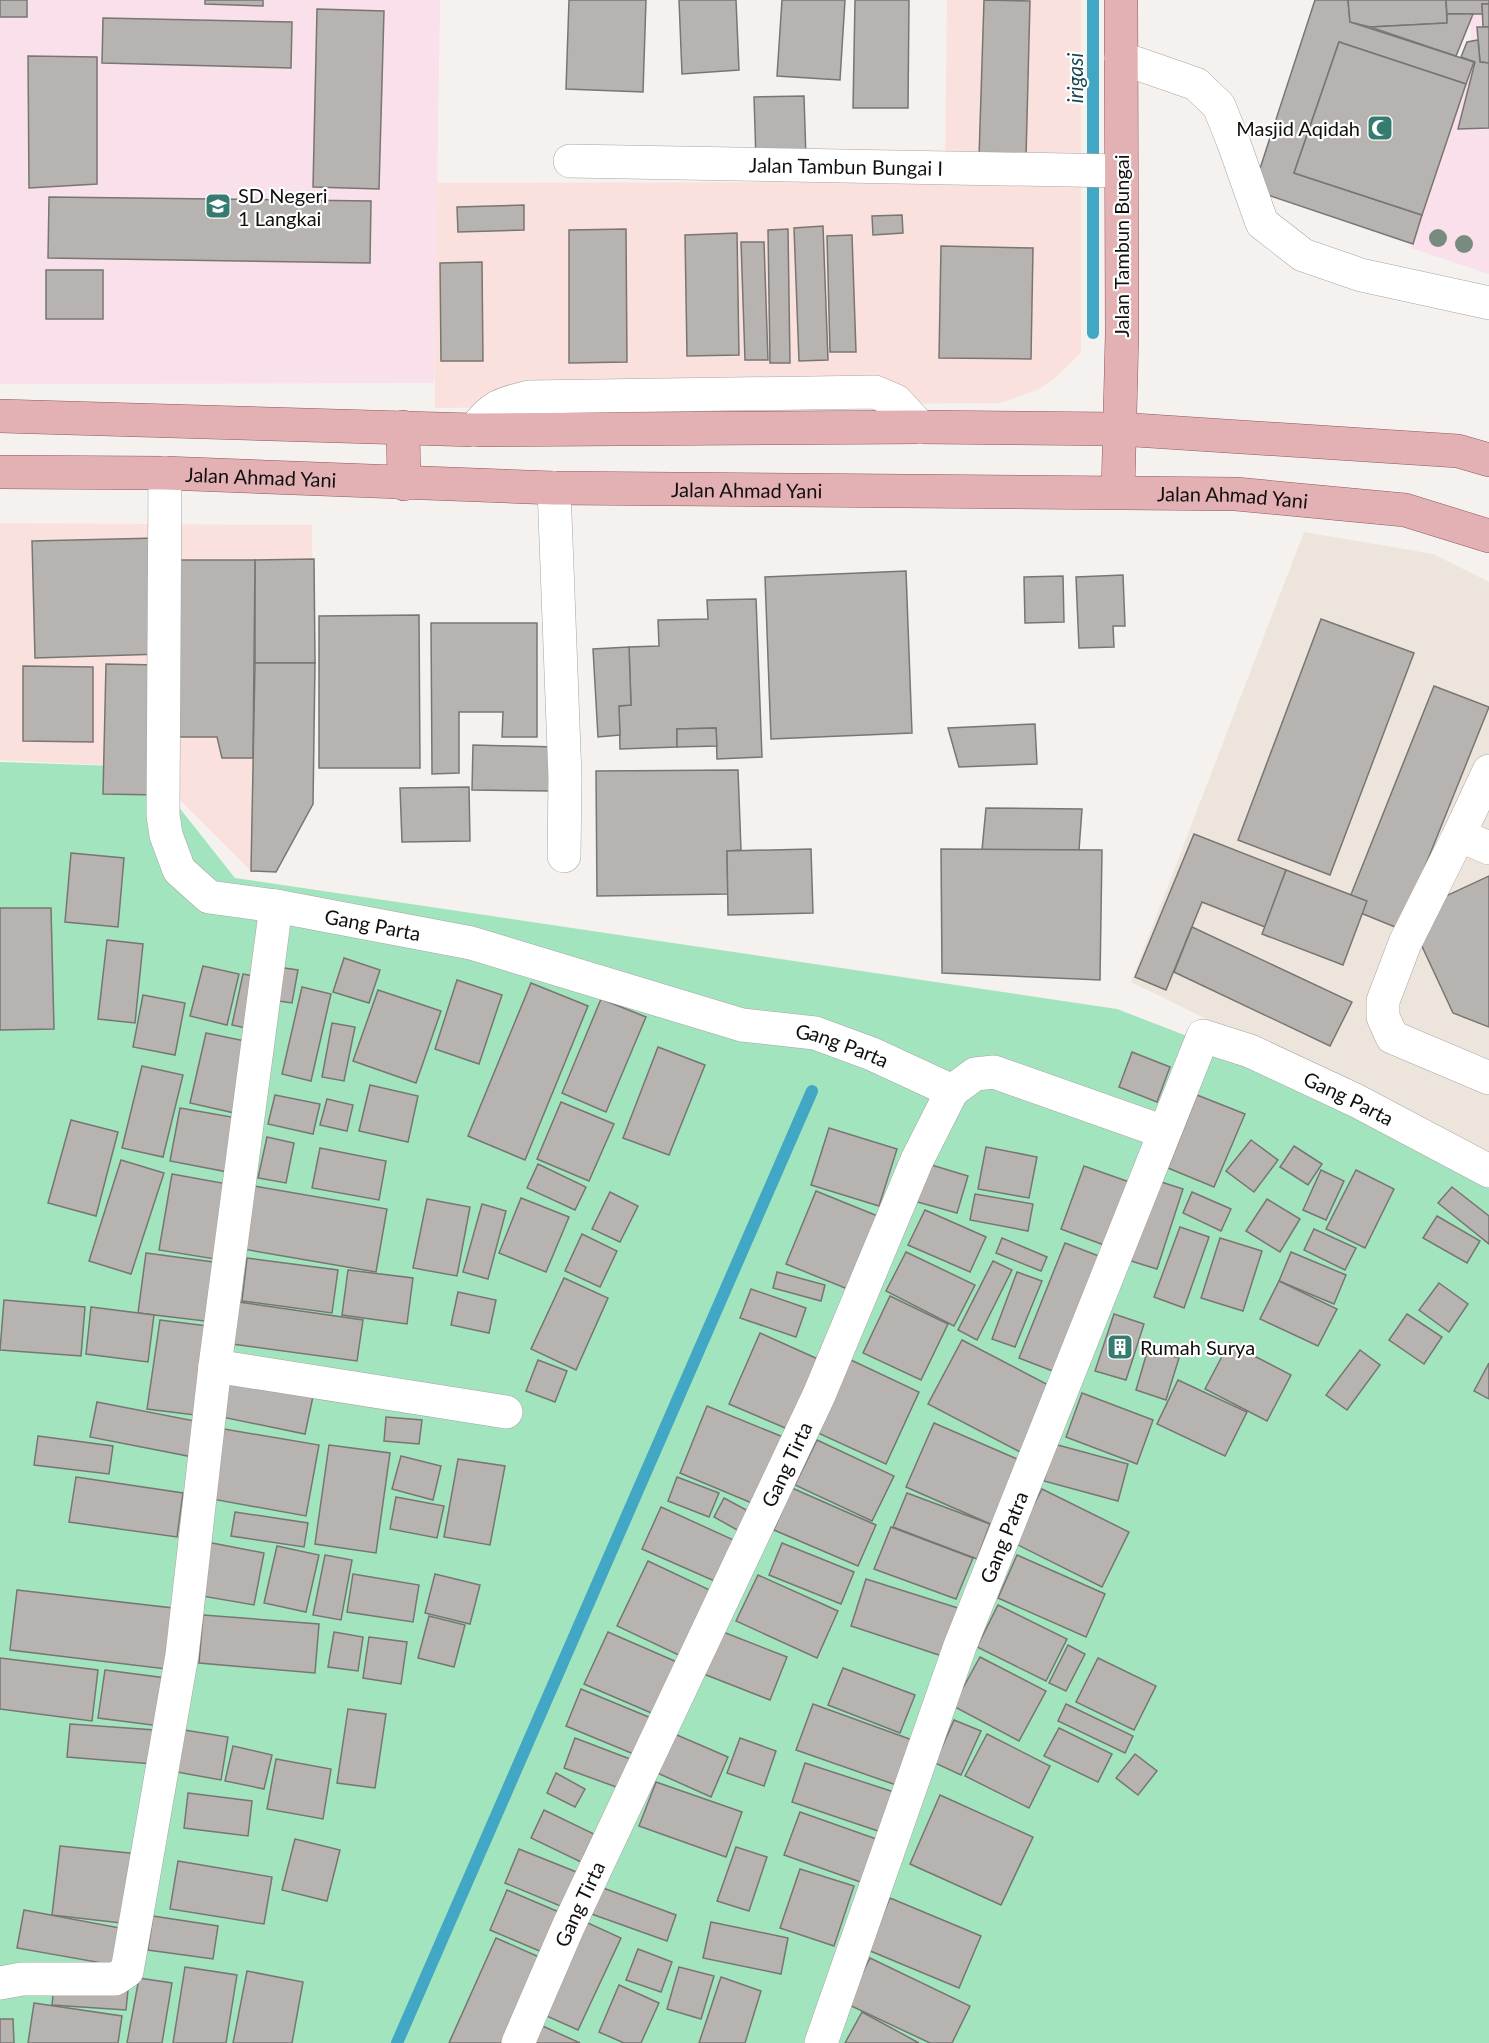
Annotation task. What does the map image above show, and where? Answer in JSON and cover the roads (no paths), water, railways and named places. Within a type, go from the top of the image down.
[{"type":"main road","name":"Jalan Tambun Bungai","points":[[1118,492],[1121,0]]},
{"type":"main road","points":[[0,416],[474,430],[920,427],[1119,429],[1458,451],[1489,460]]},
{"type":"main road","points":[[403,428],[404,484]]},
{"type":"main road","name":"Jalan Ahmad Yani","points":[[0,472],[165,473],[554,488],[1236,494],[1405,510],[1489,536]]},
{"type":"street","points":[[1121,58],[1196,84],[1219,106],[1262,223],[1303,255],[1361,275],[1489,303]]},
{"type":"street","name":"Jalan Tambun Bungai I","points":[[570,162],[1121,171]]},
{"type":"street","name":"Gang Parta","points":[[165,473],[163,815],[166,835],[179,870],[209,897],[276,906],[471,942],[742,1025],[815,1033],[872,1054],[952,1091]]},
{"type":"street","points":[[554,488],[565,777],[564,856]]},
{"type":"street","points":[[1489,771],[1405,943],[1383,1001],[1383,1017],[1392,1037],[1489,1078]]},
{"type":"street","points":[[1459,835],[1489,848]]},
{"type":"street","points":[[0,1983],[22,1979],[115,1979],[127,1971],[182,1655],[215,1366],[276,906]]},
{"type":"street","name":"Gang Parta","points":[[1203,1036],[1250,1051],[1347,1096],[1489,1171]]},
{"type":"street","name":"Gang Patra","points":[[821,2043],[960,1646],[1203,1036]]},
{"type":"street","name":"Gang Tirta","points":[[518,2043],[568,1927],[819,1395],[917,1160],[952,1091],[975,1074],[994,1072],[1164,1132]]},
{"type":"street","points":[[215,1366],[506,1412]]},
{"type":"waterway","name":"irigasi","points":[[1093,0],[1093,156]]},
{"type":"waterway","name":"irigasi","points":[[1093,187],[1093,333]]},
{"type":"waterway","points":[[397,2043],[812,1091]]},
{"type":"place","name":"Masjid Aqidah","points":[[1380,128]]},
{"type":"place","name":"SD Negeri 1 Langkai","points":[[218,206]]},
{"type":"place","name":"Rumah Surya","points":[[1120,1347]]}]
